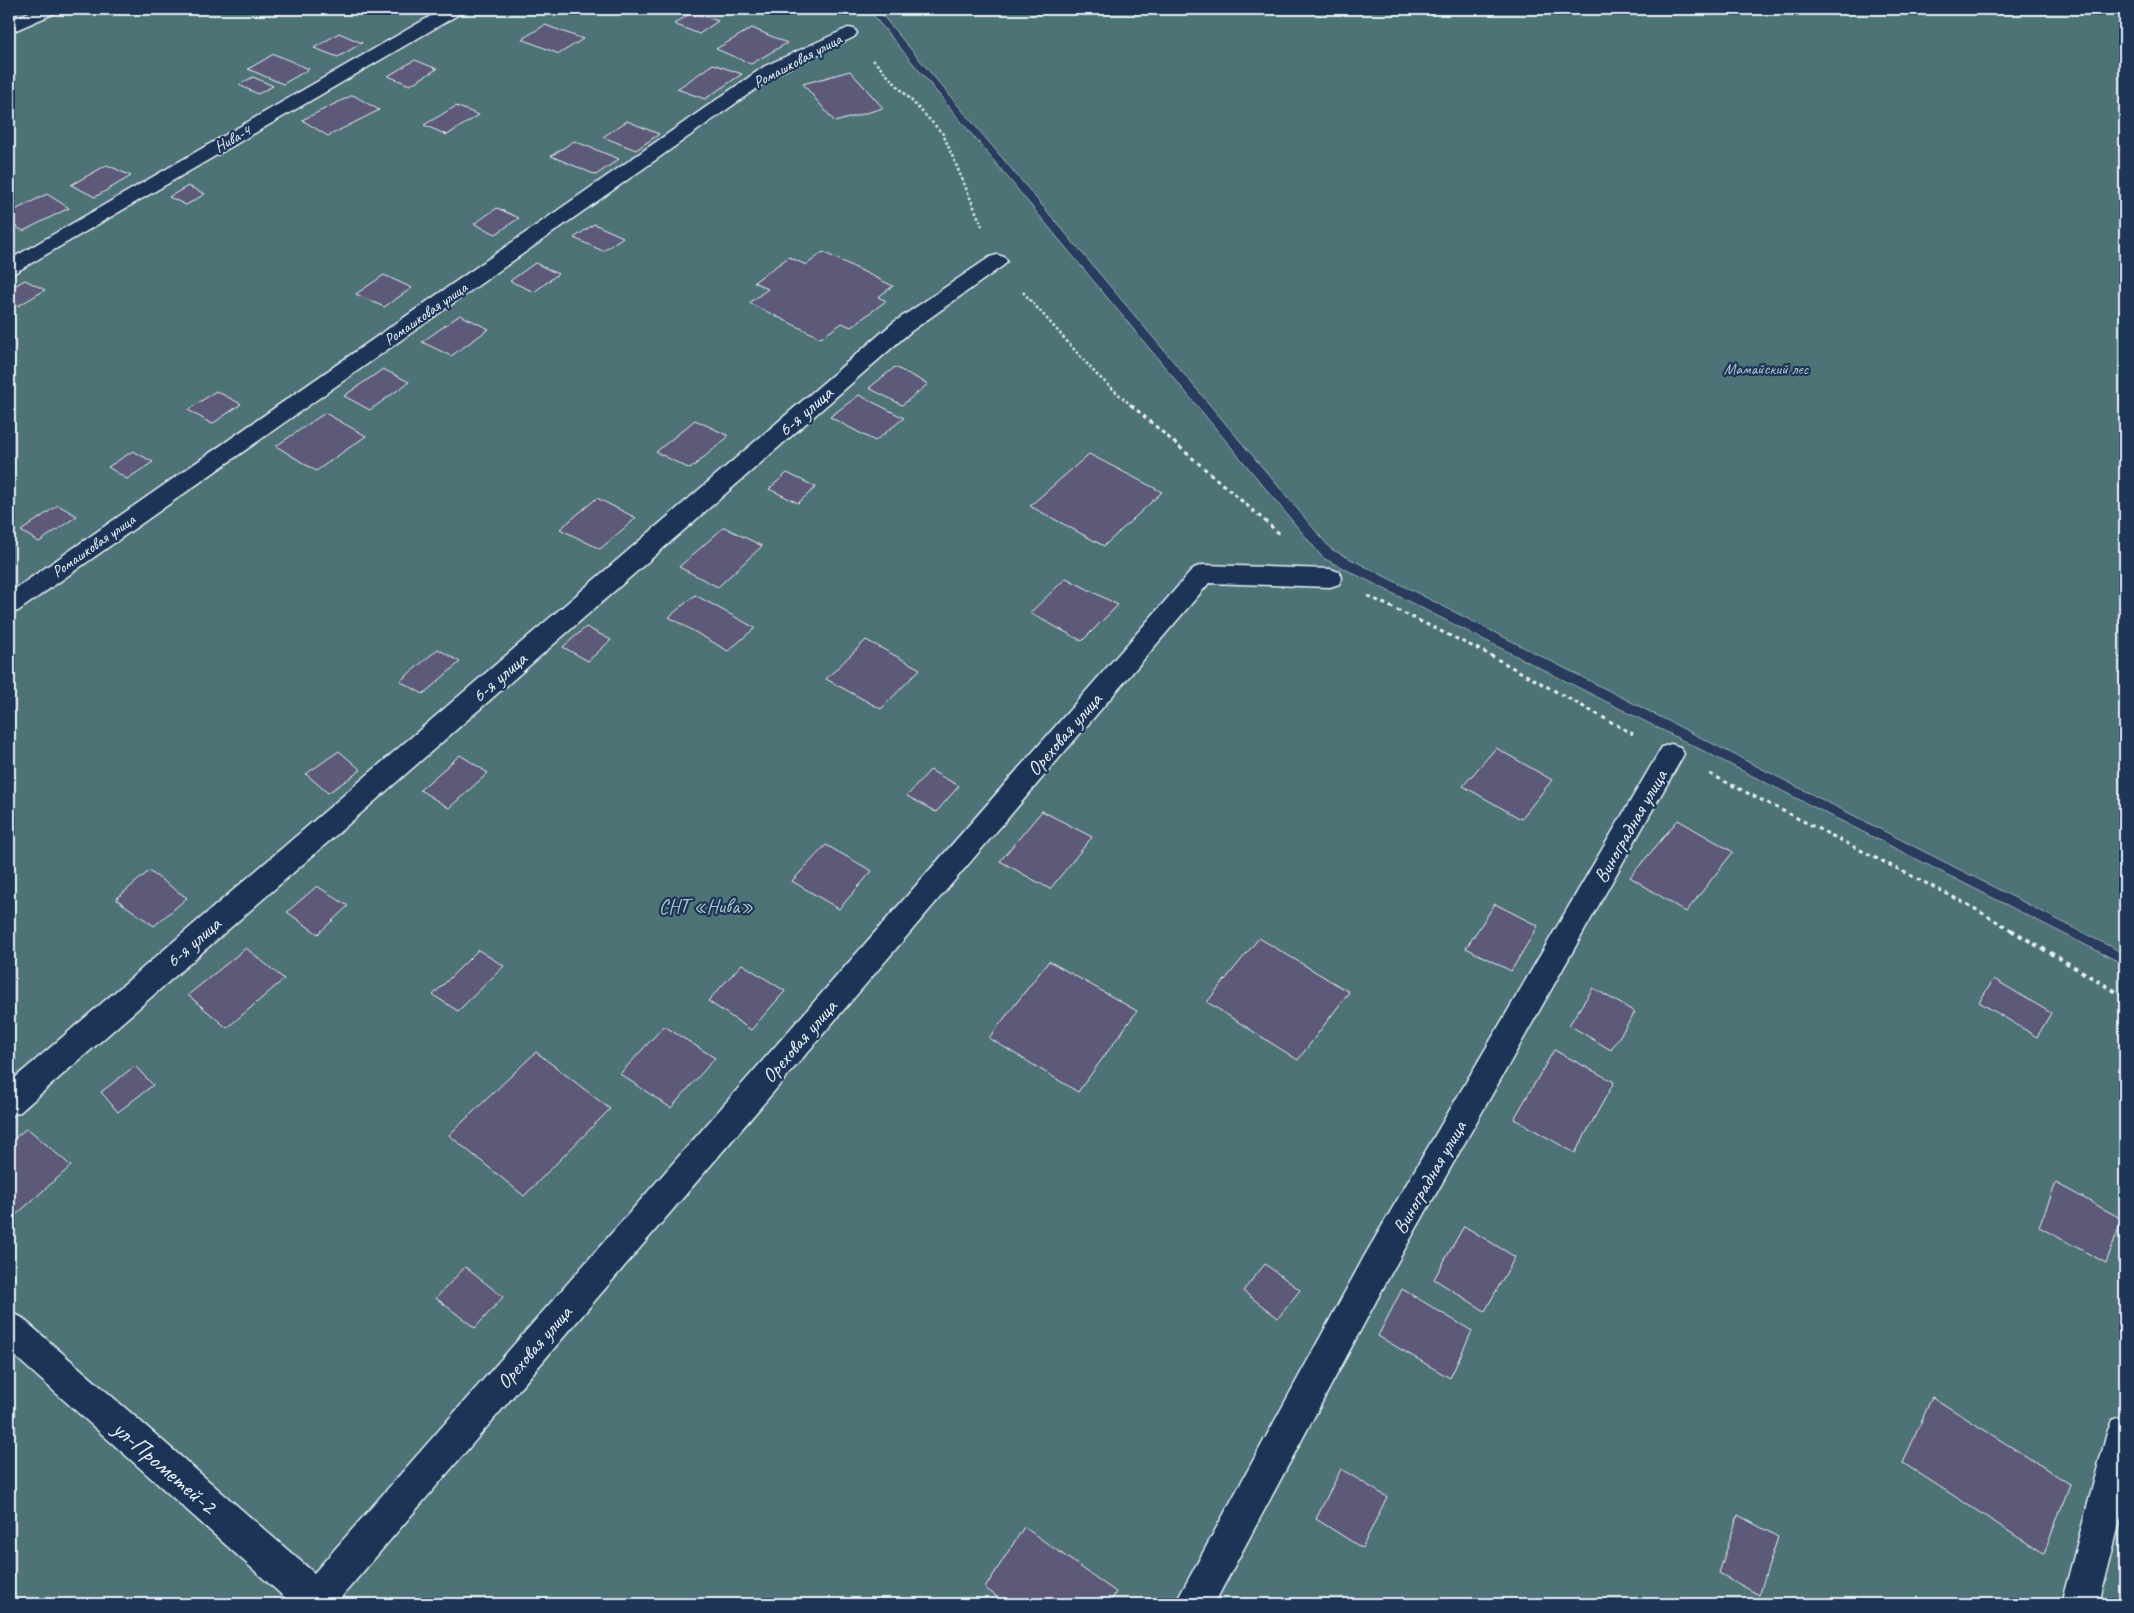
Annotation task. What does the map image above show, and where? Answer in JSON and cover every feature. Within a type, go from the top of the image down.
[{"type":"street","points":[[9,28],[49,9]]},
{"type":"street","name":"Нива-4","points":[[9,268],[455,9]]},
{"type":"street","name":"Ромашковая улица","points":[[9,604],[771,70],[848,33]]},
{"type":"street","name":"6-я улица","points":[[9,1102],[902,327],[997,261]]},
{"type":"street","name":"Ореховая улица","points":[[316,1603],[1202,574],[1330,578]]},
{"type":"street","name":"Виноградная улица","points":[[1194,1604],[1378,1266],[1671,754]]},
{"type":"street","name":"ул-Прометей-2","points":[[9,1329],[316,1603]]},
{"type":"street","points":[[2080,1604],[2125,1433]]},
{"type":"path","points":[[848,33],[943,134],[997,261],[1097,375],[1330,578],[1486,653],[1671,754],[1964,903],[2125,997]]},
{"type":"green space","name":"СНТ «Нива»","points":[[9,9],[868,9],[1323,558],[2125,965],[2125,1604],[9,1604]]},
{"type":"green space","name":"Мамайский лес","points":[[877,9],[2125,9],[2125,954],[1331,549]]},
{"type":"building","points":[[693,12],[718,21],[699,34],[674,24]]},
{"type":"building","points":[[545,25],[583,39],[559,54],[522,39]]},
{"type":"building","points":[[752,28],[787,43],[751,64],[716,49]]},
{"type":"building","points":[[339,33],[362,43],[338,57],[314,48]]},
{"type":"building","points":[[274,54],[309,69],[283,84],[248,69]]},
{"type":"building","points":[[415,60],[437,69],[410,85],[388,76]]},
{"type":"building","points":[[713,64],[742,74],[705,99],[677,89]]},
{"type":"building","points":[[850,71],[883,108],[835,122],[803,84]]},
{"type":"building","points":[[253,77],[273,86],[258,94],[239,85]]},
{"type":"building","points":[[353,95],[379,110],[328,136],[302,120]]},
{"type":"building","points":[[456,106],[479,115],[447,135],[424,125]]},
{"type":"building","points":[[627,121],[659,134],[636,150],[603,137]]},
{"type":"building","points":[[574,141],[619,159],[596,175],[551,156]]},
{"type":"building","points":[[107,165],[131,176],[95,197],[71,185]]},
{"type":"building","points":[[188,186],[205,194],[186,205],[169,197]]},
{"type":"building","points":[[47,194],[69,208],[23,231],[9,222],[9,213]]},
{"type":"building","points":[[497,208],[519,218],[496,234],[474,224]]},
{"type":"building","points":[[594,224],[623,237],[603,251],[574,238]]},
{"type":"building","points":[[823,252],[893,286],[878,297],[886,301],[851,327],[842,323],[821,338],[749,303],[768,289],[754,282],[789,257],[806,265]]},
{"type":"building","points":[[535,263],[558,274],[534,292],[510,281]]},
{"type":"building","points":[[384,275],[412,288],[384,307],[356,294]]},
{"type":"building","points":[[25,280],[45,290],[18,306],[9,301],[9,289]]},
{"type":"building","points":[[460,315],[489,329],[451,356],[422,342]]},
{"type":"building","points":[[895,367],[928,384],[902,405],[869,388]]},
{"type":"building","points":[[383,369],[409,382],[370,410],[344,396]]},
{"type":"building","points":[[216,391],[241,404],[212,424],[188,410]]},
{"type":"building","points":[[859,395],[904,418],[875,441],[830,417]]},
{"type":"building","points":[[325,413],[366,436],[316,471],[276,446]]},
{"type":"building","points":[[695,420],[729,436],[690,469],[656,452]]},
{"type":"building","points":[[133,451],[153,462],[127,479],[108,467]]},
{"type":"building","points":[[1089,454],[1162,492],[1104,546],[1030,506]]},
{"type":"building","points":[[787,473],[816,487],[798,503],[769,489]]},
{"type":"building","points":[[597,498],[636,518],[600,549],[560,529]]},
{"type":"building","points":[[58,505],[77,516],[39,542],[21,531]]},
{"type":"building","points":[[724,527],[762,546],[718,587],[679,567]]},
{"type":"building","points":[[1066,578],[1118,605],[1082,641],[1030,613]]},
{"type":"building","points":[[695,595],[755,628],[728,651],[669,617]]},
{"type":"building","points":[[586,627],[611,640],[588,661],[563,647]]},
{"type":"building","points":[[866,640],[920,669],[881,709],[826,679]]},
{"type":"building","points":[[438,649],[460,662],[423,694],[400,681]]},
{"type":"building","points":[[1496,748],[1552,780],[1521,819],[1463,786]]},
{"type":"building","points":[[339,751],[361,770],[328,793],[306,774]]},
{"type":"building","points":[[460,755],[488,773],[449,808],[420,790]]},
{"type":"building","points":[[930,770],[959,786],[936,812],[907,796]]},
{"type":"building","points":[[1042,811],[1092,837],[1050,889],[1000,861]]},
{"type":"building","points":[[1678,820],[1733,852],[1686,912],[1630,877]]},
{"type":"building","points":[[826,845],[872,871],[839,909],[792,881]]},
{"type":"building","points":[[149,871],[187,898],[154,926],[116,899]]},
{"type":"building","points":[[317,886],[348,906],[318,934],[287,912]]},
{"type":"building","points":[[1495,904],[1538,926],[1511,971],[1466,948]]},
{"type":"building","points":[[1259,938],[1349,992],[1298,1060],[1207,1002]]},
{"type":"building","points":[[246,948],[284,979],[227,1028],[188,995]]},
{"type":"building","points":[[478,950],[504,966],[458,1011],[433,995]]},
{"type":"building","points":[[1049,961],[1137,1011],[1078,1092],[989,1038]]},
{"type":"building","points":[[742,964],[785,991],[751,1030],[708,1001]]},
{"type":"building","points":[[1994,979],[2051,1013],[2037,1037],[1979,1002]]},
{"type":"building","points":[[1593,988],[1635,1012],[1611,1050],[1569,1025]]},
{"type":"building","points":[[664,1026],[715,1058],[671,1108],[620,1074]]},
{"type":"building","points":[[1554,1050],[1614,1082],[1575,1153],[1514,1119]]},
{"type":"building","points":[[536,1052],[610,1109],[524,1196],[449,1135]]},
{"type":"building","points":[[135,1066],[153,1085],[118,1112],[101,1092]]},
{"type":"building","points":[[27,1128],[71,1166],[9,1221],[9,1143]]},
{"type":"building","points":[[2056,1183],[2122,1219],[2106,1263],[2039,1227]]},
{"type":"building","points":[[1464,1226],[1515,1257],[1485,1311],[1434,1279]]},
{"type":"building","points":[[1265,1264],[1300,1290],[1278,1318],[1243,1291]]},
{"type":"building","points":[[465,1267],[503,1297],[475,1328],[436,1298]]},
{"type":"building","points":[[1402,1289],[1472,1331],[1450,1378],[1378,1336]]},
{"type":"building","points":[[1932,1397],[2070,1484],[2044,1554],[1903,1463]]},
{"type":"building","points":[[1341,1469],[1387,1497],[1362,1548],[1316,1519]]},
{"type":"building","points":[[1738,1515],[1778,1537],[1759,1595],[1719,1573]]},
{"type":"building","points":[[1024,1527],[1116,1592],[1109,1604],[1007,1604],[985,1588]]}]
